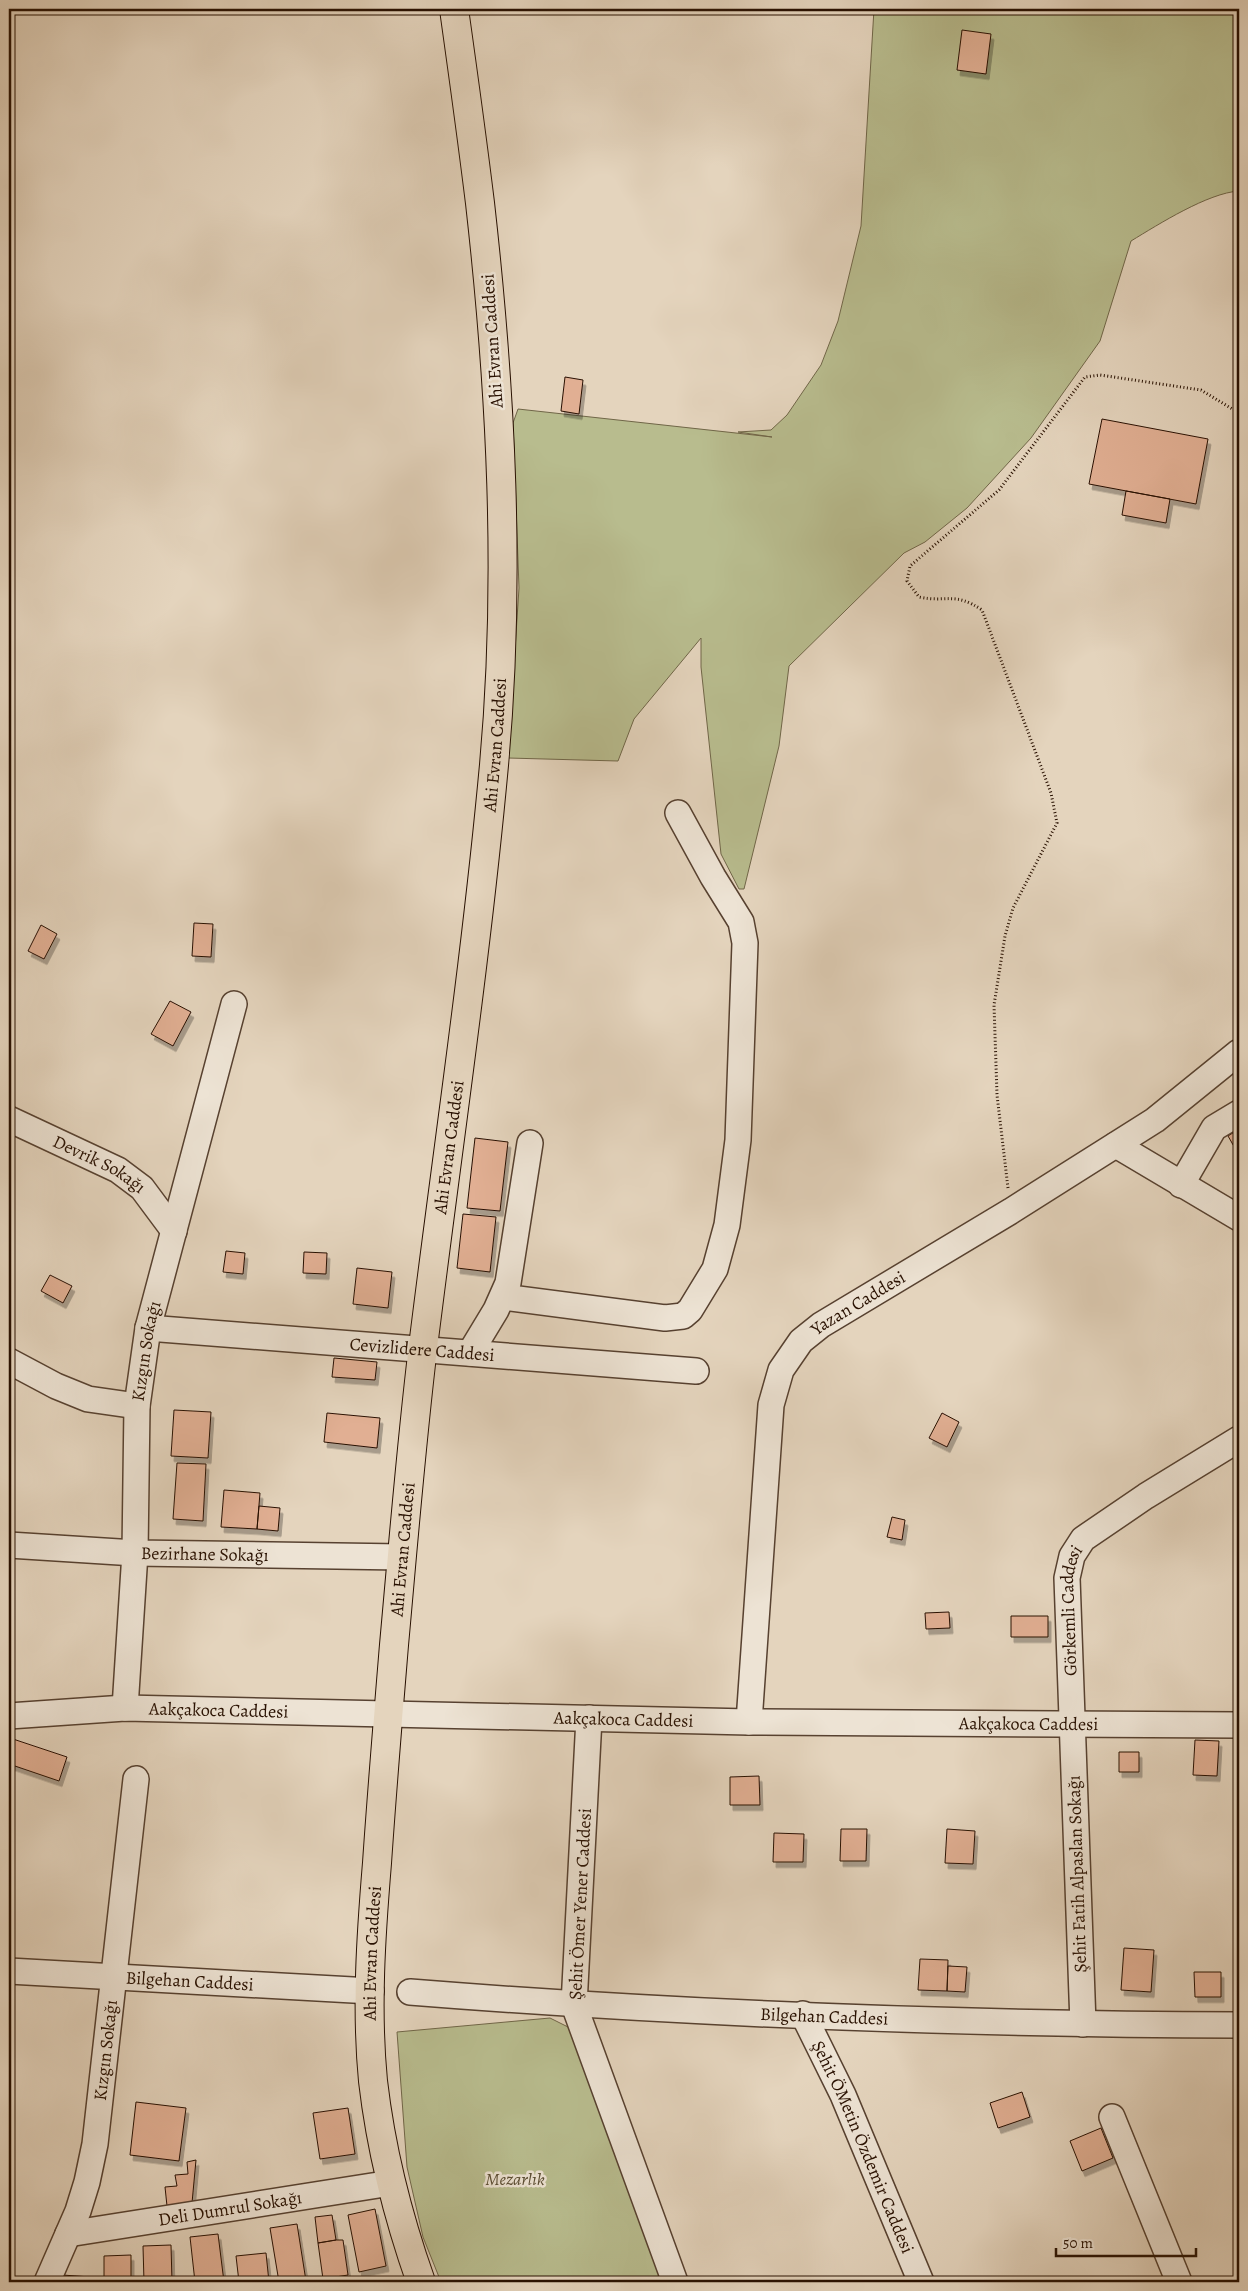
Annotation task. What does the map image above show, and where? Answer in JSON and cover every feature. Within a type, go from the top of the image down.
[{"type":"main road","name":"Ahi Evran Caddesi","points":[[421,2282],[391,2183],[373,2081],[371,1991],[373,1915],[388,1714],[423,1349],[457,1093],[482,881],[494,759],[503,588],[503,504],[487,269],[454,9]]},
{"type":"street","points":[[503,1296],[665,1318],[683,1316],[690,1310],[715,1269],[727,1226],[738,1140],[745,943],[741,922],[713,878],[678,813]]},
{"type":"street","name":"Kızgın Sokağı","points":[[124,1708],[136,1553],[137,1406],[148,1328],[234,1004]]},
{"type":"street","name":"Yazan Caddesi","points":[[749,1722],[772,1405],[781,1370],[801,1342],[821,1325],[1011,1211],[1155,1120],[1239,1052]]},
{"type":"street","points":[[1181,1185],[1214,1128],[1239,1113]]},
{"type":"street","name":"Devrik Sokağı","points":[[9,1119],[118,1170],[142,1188],[174,1231]]},
{"type":"street","points":[[470,1353],[503,1296],[508,1283],[530,1142]]},
{"type":"street","points":[[1116,1145],[1239,1218]]},
{"type":"street","name":"Cevizlidere Caddesi","points":[[148,1328],[696,1370]]},
{"type":"street","points":[[9,1361],[88,1399],[137,1406]]},
{"type":"street","name":"Görkemli Caddesi","points":[[1071,1723],[1067,1578],[1072,1556],[1083,1539],[1146,1496],[1239,1439]]},
{"type":"street","name":"Bezirhane Sokağı","points":[[9,1545],[136,1553],[402,1557]]},
{"type":"street","name":"Aakçakoca Caddesi","points":[[9,1716],[124,1708],[749,1722],[1071,1723],[1239,1726]]},
{"type":"street","name":"Şehit Ömer Yener Caddesi","points":[[589,1718],[574,2005],[675,2282]]},
{"type":"street","name":"Şehit Fatih Alpaslan Sokağı","points":[[1071,1723],[1083,2024]]},
{"type":"street","name":"Kızgın Sokağı","points":[[47,2282],[68,2234],[87,2182],[95,2144],[136,1779]]},
{"type":"street","name":"Bilgehan Caddesi","points":[[9,1971],[371,1991]]},
{"type":"street","name":"Bilgehan Caddesi","points":[[410,1992],[574,2005],[1083,2024],[1239,2025]]},
{"type":"street","name":"Şehit ÖMetin Özdemir Caddesi","points":[[803,2014],[843,2095],[921,2282]]},
{"type":"street","points":[[1112,2117],[1179,2282]]},
{"type":"street","name":"Deli Dumrul Sokağı","points":[[68,2234],[391,2183]]},
{"type":"path","points":[[1011,1211],[997,1095],[994,1005],[1005,936],[1014,908],[1057,822],[1051,793],[982,610],[967,600],[950,597],[929,599],[919,596],[907,581],[910,566],[999,490],[1085,377],[1100,375],[1201,390],[1239,413]]},
{"type":"green space","points":[[874,9],[1239,9],[1239,191],[1213,197],[1199,203],[1169,218],[1131,241],[1100,341],[1031,438],[967,508],[925,542],[904,553],[789,666],[779,746],[744,889],[739,889],[721,854],[701,667],[701,638],[634,719],[618,761],[508,758],[519,588],[513,423],[518,409],[772,437],[738,432],[771,430],[787,415],[821,365],[838,321],[861,226]]},
{"type":"green space","name":"Mezarlık","points":[[550,2018],[570,2028],[662,2282],[441,2282],[423,2237],[407,2167],[397,2032]]},
{"type":"building","points":[[962,30],[991,34],[986,74],[957,70]]},
{"type":"building","points":[[565,377],[583,380],[579,414],[561,411]]},
{"type":"building","points":[[1102,419],[1208,439],[1196,504],[1089,484]]},
{"type":"building","points":[[1126,491],[1170,499],[1166,523],[1122,515]]},
{"type":"building","points":[[194,923],[213,924],[211,957],[192,956]]},
{"type":"building","points":[[41,925],[57,934],[44,959],[28,951]]},
{"type":"building","points":[[170,1001],[191,1012],[173,1046],[151,1034]]},
{"type":"building","points":[[1239,1129],[1239,1155],[1228,1136]]},
{"type":"building","points":[[475,1138],[508,1142],[500,1211],[467,1208]]},
{"type":"building","points":[[463,1214],[496,1217],[490,1272],[457,1268]]},
{"type":"building","points":[[226,1251],[245,1253],[243,1274],[223,1272]]},
{"type":"building","points":[[304,1252],[327,1253],[326,1274],[303,1273]]},
{"type":"building","points":[[357,1268],[392,1272],[388,1308],[353,1304]]},
{"type":"building","points":[[50,1275],[72,1286],[63,1303],[41,1291]]},
{"type":"building","points":[[334,1358],[377,1362],[375,1380],[332,1377]]},
{"type":"building","points":[[174,1410],[211,1412],[208,1458],[171,1456]]},
{"type":"building","points":[[327,1413],[380,1418],[377,1448],[324,1442]]},
{"type":"building","points":[[942,1413],[959,1422],[947,1447],[929,1438]]},
{"type":"building","points":[[177,1463],[206,1464],[203,1521],[173,1519]]},
{"type":"building","points":[[224,1490],[260,1493],[257,1529],[221,1527]]},
{"type":"building","points":[[259,1506],[280,1508],[278,1531],[257,1529]]},
{"type":"building","points":[[892,1517],[905,1520],[902,1540],[887,1537]]},
{"type":"building","points":[[949,1612],[950,1628],[926,1629],[925,1613]]},
{"type":"building","points":[[1011,1616],[1048,1616],[1048,1637],[1011,1637]]},
{"type":"building","points":[[10,1738],[67,1757],[59,1781],[9,1764]]},
{"type":"building","points":[[1195,1740],[1219,1741],[1217,1776],[1193,1775]]},
{"type":"building","points":[[1119,1752],[1139,1752],[1139,1772],[1119,1772]]},
{"type":"building","points":[[759,1776],[760,1805],[730,1805],[730,1777]]},
{"type":"building","points":[[841,1829],[867,1829],[866,1861],[840,1861]]},
{"type":"building","points":[[947,1829],[975,1831],[973,1864],[945,1863]]},
{"type":"building","points":[[774,1833],[804,1834],[803,1862],[773,1862]]},
{"type":"building","points":[[1124,1948],[1154,1950],[1151,1992],[1121,1990]]},
{"type":"building","points":[[920,1959],[948,1960],[947,1991],[918,1990]]},
{"type":"building","points":[[948,1966],[967,1967],[965,1992],[947,1991]]},
{"type":"building","points":[[1194,1972],[1221,1972],[1221,1997],[1195,1997]]},
{"type":"building","points":[[1022,2092],[1030,2117],[998,2128],[990,2103]]},
{"type":"building","points":[[136,2102],[186,2108],[179,2161],[130,2155]]},
{"type":"building","points":[[348,2108],[355,2154],[320,2159],[313,2113]]},
{"type":"building","points":[[1101,2128],[1113,2158],[1082,2171],[1070,2141]]},
{"type":"building","points":[[196,2160],[192,2203],[167,2206],[165,2187],[177,2186],[175,2175],[188,2174],[187,2162]]},
{"type":"building","points":[[375,2209],[386,2266],[359,2272],[348,2215]]},
{"type":"building","points":[[332,2215],[336,2240],[318,2243],[315,2217]]},
{"type":"building","points":[[297,2224],[306,2281],[279,2282],[270,2228]]},
{"type":"building","points":[[218,2234],[224,2282],[195,2282],[190,2237]]},
{"type":"building","points":[[343,2240],[348,2275],[323,2279],[318,2243]]},
{"type":"building","points":[[171,2245],[172,2282],[144,2282],[143,2246]]},
{"type":"building","points":[[266,2253],[269,2282],[239,2282],[236,2256]]},
{"type":"building","points":[[131,2255],[131,2282],[104,2282],[104,2256]]},
{"type":"building","points":[[62,2275],[91,2277],[91,2282],[62,2282]]}]
